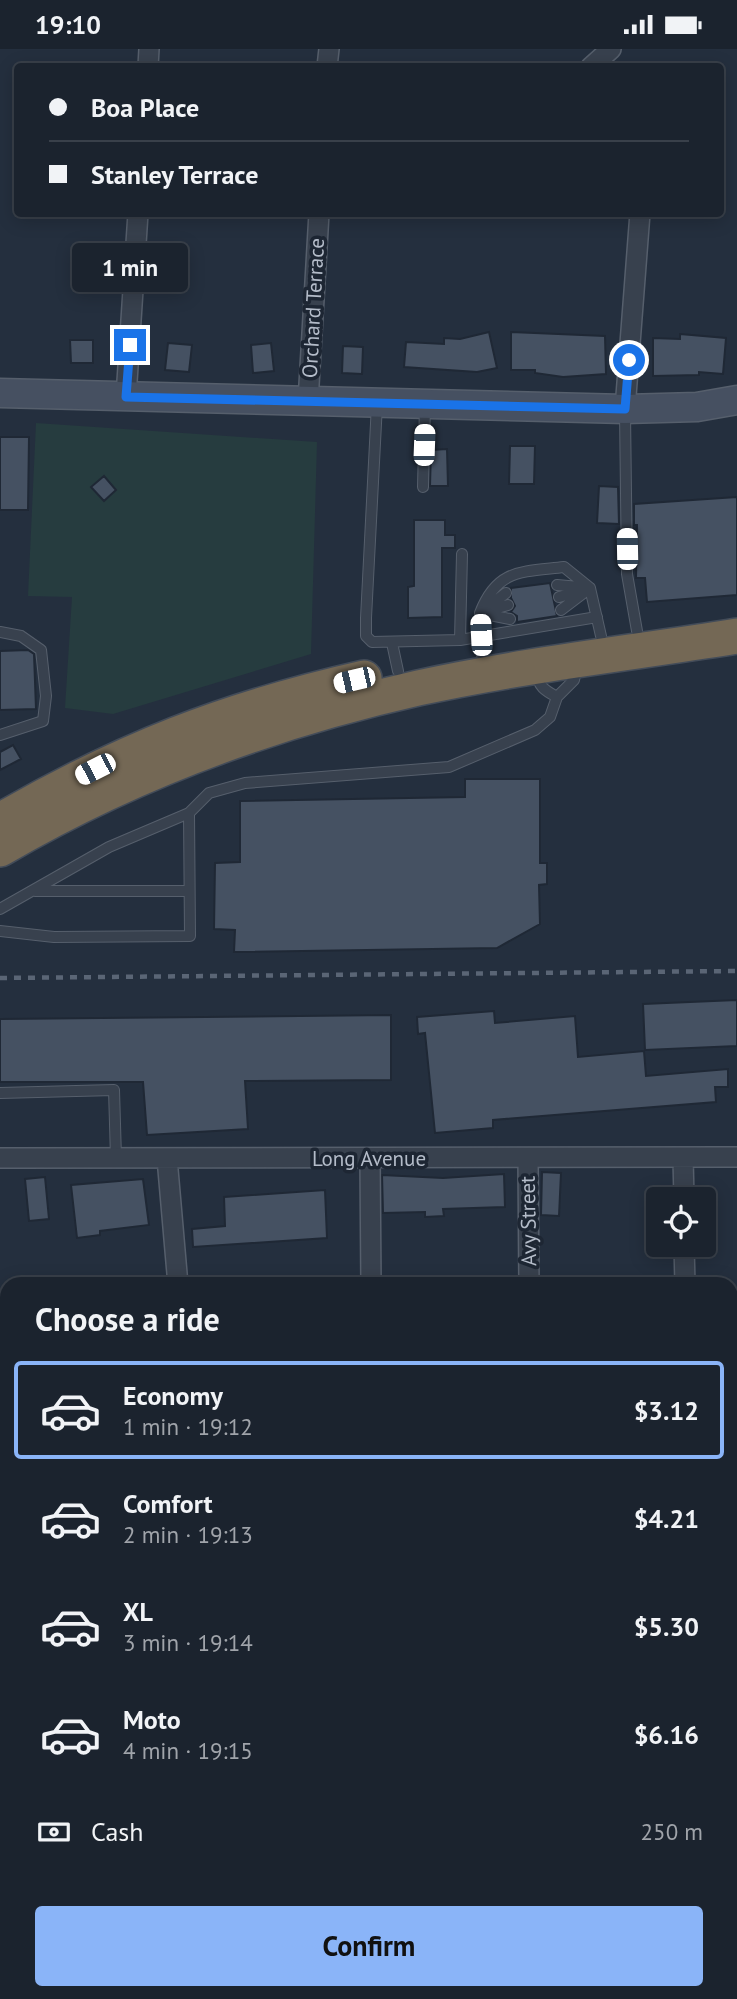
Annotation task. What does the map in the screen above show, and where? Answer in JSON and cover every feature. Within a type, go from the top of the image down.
[{"type":"highway","points":[[0,849],[117,788],[253,734],[420,688],[537,668],[592,638],[737,615]]},
{"type":"highway","points":[[0,821],[95,769],[192,727],[395,657],[474,643],[737,636]]},
{"type":"main road","points":[[0,393],[625,409],[697,407],[737,400]]},
{"type":"street","points":[[595,63],[611,49]]},
{"type":"street","points":[[126,397],[138,217]]},
{"type":"street","name":"Orchard Terrace","points":[[308,402],[319,217]]},
{"type":"street","points":[[625,409],[640,217]]},
{"type":"street","name":"Long Avenue","points":[[0,1158],[737,1157]]},
{"type":"street","points":[[167,1158],[177,1277]]},
{"type":"street","points":[[370,1158],[371,1277]]},
{"type":"street","name":"Avy Street","points":[[528,1158],[529,1277]]},
{"type":"street","points":[[683,1158],[684,1187]]},
{"type":"street","points":[[684,1257],[685,1277]]},
{"type":"lane","points":[[377,404],[366,636],[395,657]]},
{"type":"lane","points":[[423,487],[425,405]]},
{"type":"lane","points":[[625,409],[628,574],[638,631]]},
{"type":"lane","points":[[462,554],[474,643]]},
{"type":"lane","points":[[0,909],[109,847],[189,813],[209,793],[245,783],[449,767],[535,730],[550,717],[557,697],[574,680],[592,638],[590,588],[564,567],[528,571],[500,580],[488,592],[480,613],[474,643]]},
{"type":"lane","points":[[556,585],[590,588]]},
{"type":"lane","points":[[559,597],[590,588]]},
{"type":"lane","points":[[561,610],[590,588]]},
{"type":"lane","points":[[480,613],[506,593]]},
{"type":"lane","points":[[480,613],[508,605]]},
{"type":"lane","points":[[480,613],[510,619]]},
{"type":"lane","points":[[0,632],[22,636],[41,650],[46,696],[43,721],[0,735]]},
{"type":"lane","points":[[537,668],[538,681],[544,690],[557,697]]},
{"type":"lane","points":[[0,932],[54,937],[190,936],[189,813]]},
{"type":"lane","points":[[34,891],[189,891]]},
{"type":"lane","points":[[0,1093],[114,1090],[116,1158]]},
{"type":"green space","points":[[36,423],[317,442],[311,654],[113,714],[65,708],[72,597],[28,596]]},
{"type":"building","points":[[489,332],[497,368],[477,372],[404,367],[406,342],[444,344],[444,338],[460,339]]},
{"type":"building","points":[[511,332],[605,336],[606,374],[563,377],[535,373],[535,370],[511,370]]},
{"type":"building","points":[[680,334],[726,338],[723,374],[699,372],[699,375],[653,376],[653,338],[680,339]]},
{"type":"building","points":[[70,340],[93,340],[93,363],[71,363]]},
{"type":"building","points":[[168,343],[192,345],[189,372],[165,370]]},
{"type":"building","points":[[271,343],[274,371],[253,373],[251,345]]},
{"type":"building","points":[[343,346],[363,347],[362,374],[342,373]]},
{"type":"building","points":[[0,437],[29,437],[28,510],[0,510]]},
{"type":"building","points":[[510,446],[535,446],[534,484],[509,484]]},
{"type":"building","points":[[447,449],[448,486],[430,486],[431,450]]},
{"type":"building","points":[[104,476],[116,490],[104,501],[91,487]]},
{"type":"building","points":[[599,486],[618,487],[619,524],[597,523]]},
{"type":"building","points":[[737,497],[737,595],[647,602],[645,578],[636,578],[637,525],[634,525],[634,504]]},
{"type":"building","points":[[414,520],[445,520],[445,535],[455,535],[455,548],[442,548],[442,617],[408,618],[408,587],[414,586]]},
{"type":"building","points":[[550,583],[557,616],[517,622],[517,616],[511,612],[515,606],[511,598],[511,588]]},
{"type":"building","points":[[28,650],[34,654],[36,709],[0,710],[0,651]]},
{"type":"building","points":[[13,745],[21,759],[0,770],[0,752]]},
{"type":"building","points":[[465,779],[540,779],[540,863],[547,863],[547,884],[539,885],[540,924],[497,948],[234,952],[235,930],[214,929],[215,863],[240,862],[240,801],[465,797]]},
{"type":"building","points":[[737,1000],[737,1046],[645,1050],[643,1004]]},
{"type":"building","points":[[494,1011],[495,1023],[575,1016],[578,1057],[644,1051],[646,1076],[728,1069],[728,1087],[715,1087],[716,1102],[493,1120],[493,1128],[435,1133],[425,1033],[418,1034],[417,1017]]},
{"type":"building","points":[[391,1015],[391,1080],[245,1081],[248,1129],[147,1135],[143,1082],[0,1082],[0,1019]]},
{"type":"building","points":[[542,1172],[561,1173],[559,1216],[541,1215]]},
{"type":"building","points":[[504,1174],[505,1207],[443,1209],[444,1216],[425,1217],[425,1212],[383,1213],[382,1175],[443,1178]]},
{"type":"building","points":[[45,1177],[49,1219],[29,1221],[25,1179]]},
{"type":"building","points":[[143,1179],[149,1225],[100,1231],[100,1235],[77,1238],[71,1185]]},
{"type":"building","points":[[325,1190],[327,1238],[193,1247],[192,1229],[225,1226],[224,1197]]},
{"type":"railway","points":[[0,978],[737,971]]},
{"type":"route","points":[[130,345],[126,397],[625,409],[629,360]]}]
